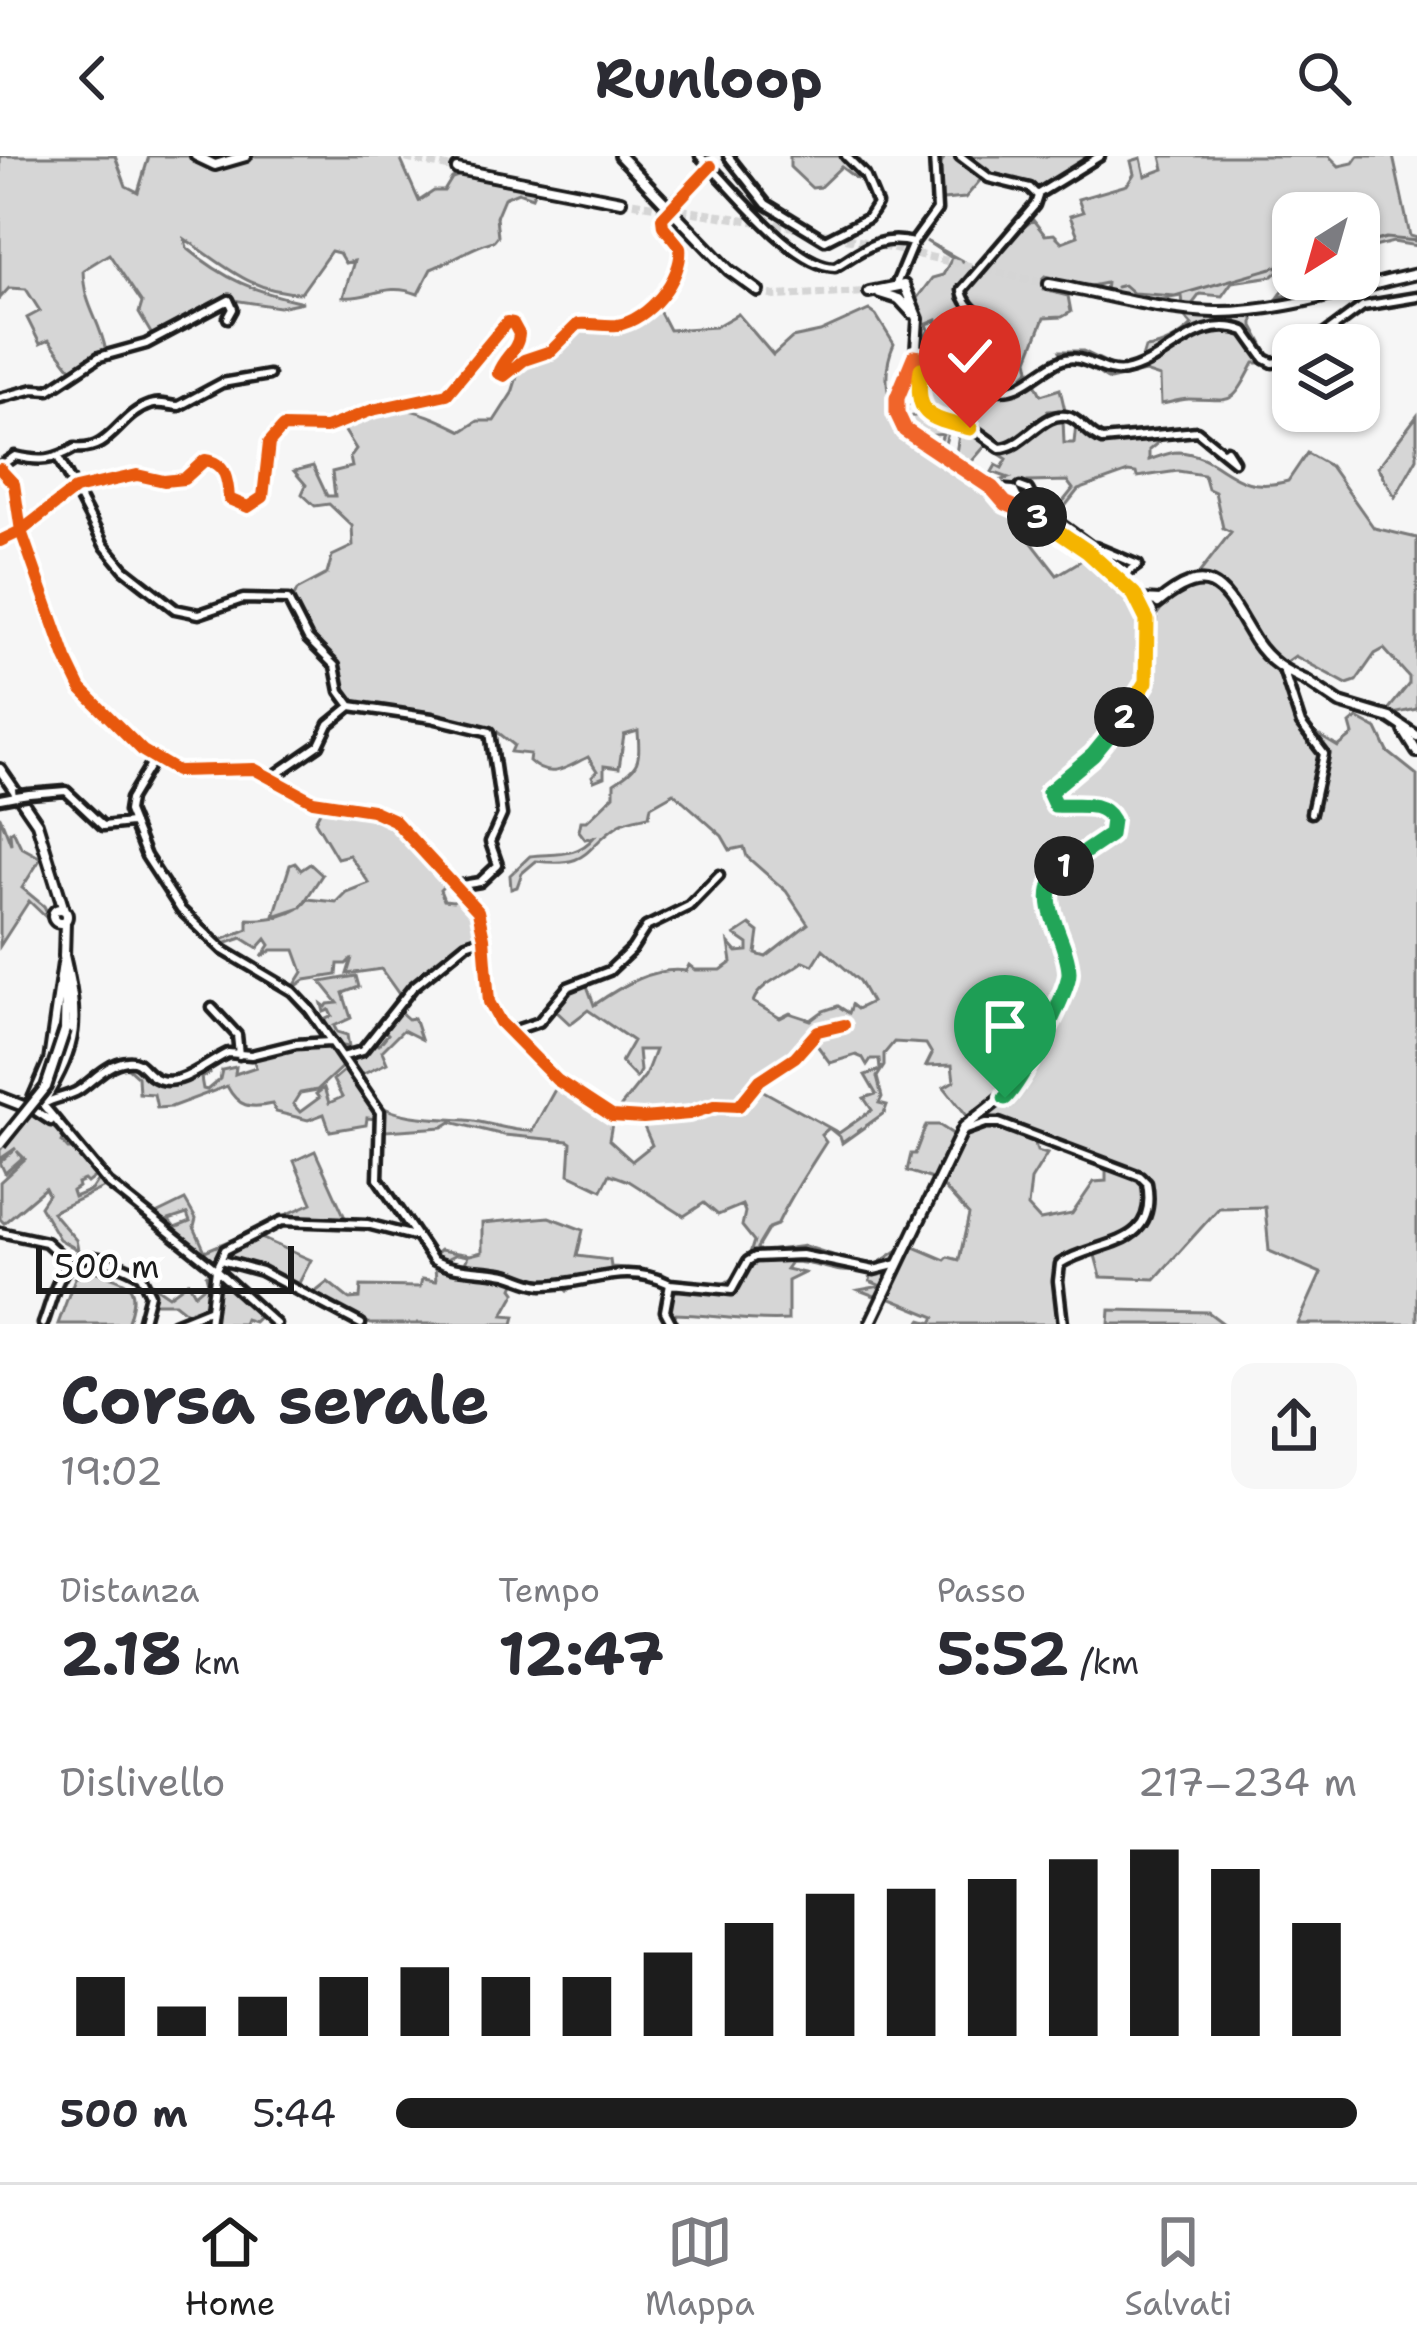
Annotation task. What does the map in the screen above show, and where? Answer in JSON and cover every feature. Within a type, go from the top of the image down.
[{"type":"main road","points":[[196,156],[206,163],[224,164],[246,156]]},
{"type":"main road","points":[[224,164],[232,156]]},
{"type":"main road","points":[[620,156],[729,270],[758,291]]},
{"type":"main road","points":[[457,169],[620,201]]},
{"type":"main road","points":[[1049,284],[1190,310],[1234,311],[1417,274]]},
{"type":"main road","points":[[870,1324],[961,1132],[971,1119],[1015,1088],[1068,981],[1048,890],[1060,870],[1110,835],[1112,820],[1106,810],[1094,806],[1055,805],[1049,792],[1093,755],[1143,691],[1147,674],[1146,606],[1087,551],[902,424],[897,398],[914,357],[918,325],[900,291]]},
{"type":"main road","points":[[1146,606],[1198,579],[1231,598],[1266,654],[1285,672],[1349,707],[1384,716],[1416,744]]},
{"type":"main road","points":[[0,769],[37,823],[58,895],[60,910],[53,915],[61,922],[63,935],[65,1030],[46,1087],[0,1144]]},
{"type":"main road","points":[[38,1104],[50,1061],[64,956]]},
{"type":"main road","points":[[38,1104],[69,1052],[76,1023],[64,956]]},
{"type":"main road","points":[[0,1097],[38,1104]]},
{"type":"street","points":[[700,156],[766,224],[815,265],[836,266],[875,242],[913,243]]},
{"type":"street","points":[[728,156],[766,205],[825,240],[868,218],[878,204],[865,175],[846,156]]},
{"type":"street","points":[[960,156],[991,179],[1029,187],[1038,194]]},
{"type":"street","points":[[1100,156],[1038,194],[1035,206],[962,290],[964,302],[996,334],[999,347],[990,381],[995,389],[1013,390],[1072,358],[1111,371],[1131,369],[1212,327],[1245,331],[1272,362]]},
{"type":"street","points":[[900,291],[913,243],[937,210],[936,159]]},
{"type":"street","points":[[0,541],[21,531],[75,489],[137,475],[164,481],[184,478],[201,461],[209,460],[226,473],[234,503],[257,504],[265,491],[268,443],[284,427],[326,428],[372,410],[447,394],[507,322],[518,327],[519,342],[499,368],[504,376],[524,360],[551,351],[578,324],[619,325],[644,311],[679,270],[680,247],[663,226],[664,213],[711,166]]},
{"type":"street","points":[[1338,324],[1363,305],[1417,297]]},
{"type":"street","points":[[0,398],[49,390],[99,357],[163,336],[229,300],[233,309],[228,319]]},
{"type":"street","points":[[914,357],[921,358],[918,397],[926,412],[975,430],[1000,448],[1017,445],[1060,416],[1073,419],[1102,440],[1190,431],[1201,433],[1234,460],[1227,450]]},
{"type":"street","points":[[269,375],[226,381],[179,406],[146,406],[127,418],[101,446],[90,450],[75,448],[59,459],[40,461],[15,456],[0,468],[14,484],[21,531],[51,620],[81,688],[154,759],[177,771],[239,767],[272,778],[313,801],[384,812],[478,910],[489,1002],[512,1036],[557,1080],[612,1116],[688,1114],[717,1105],[739,1106],[760,1080],[795,1057],[818,1031],[844,1025]]},
{"type":"street","points":[[59,459],[104,545],[124,569],[175,609],[199,614],[243,599],[288,600],[308,639],[335,666],[340,692],[351,706],[490,732],[502,815],[490,842],[498,865],[484,880],[455,886]]},
{"type":"street","points":[[1012,496],[1028,490],[1036,506],[1127,573],[1138,565],[1094,547]]},
{"type":"street","points":[[1285,672],[1301,724],[1324,754],[1311,812]]},
{"type":"street","points":[[272,778],[319,746],[328,724],[351,706]]},
{"type":"street","points":[[154,759],[130,799],[131,823],[146,856],[181,910],[240,963],[298,994],[380,1112],[378,1179],[429,1256],[440,1264],[510,1275],[538,1285],[618,1271],[670,1284],[732,1290],[754,1257],[802,1255],[874,1270],[898,1264]]},
{"type":"street","points":[[0,799],[66,791],[103,826],[131,823]]},
{"type":"street","points":[[512,1036],[515,1030],[539,1022],[568,987],[609,971],[646,927],[689,906],[719,875]]},
{"type":"street","points":[[342,1057],[362,1051],[413,987],[466,944],[484,938]]},
{"type":"street","points":[[212,1008],[237,1035],[239,1054]]},
{"type":"street","points":[[276,1324],[216,1269],[108,1184],[38,1104],[78,1092],[95,1074],[128,1061],[138,1062],[153,1077],[166,1081],[203,1070],[228,1053],[330,1042]]},
{"type":"street","points":[[961,1132],[999,1123],[1140,1176],[1147,1183],[1147,1212],[1133,1234],[1060,1264],[1063,1324]]},
{"type":"street","points":[[209,1324],[216,1269],[225,1250],[248,1236],[294,1219],[367,1224],[415,1236]]},
{"type":"street","points":[[0,1232],[46,1242],[69,1263]]},
{"type":"street","points":[[44,1324],[63,1270],[69,1263],[94,1256],[142,1276],[150,1294],[142,1324]]},
{"type":"street","points":[[221,1260],[261,1271],[361,1324]]},
{"type":"street","points":[[670,1284],[665,1311],[672,1324]]},
{"type":"street","points":[[174,1324],[211,1309]]},
{"type":"shaded area","points":[[0,156],[115,156],[126,186],[138,192],[149,156],[399,156],[419,201],[434,191],[444,191],[452,178],[467,173],[536,188],[532,197],[518,192],[504,198],[494,241],[431,269],[418,294],[396,289],[343,297],[354,261],[345,263],[339,253],[331,251],[301,293],[267,288],[238,275],[185,239],[187,248],[227,276],[303,302],[279,307],[227,299],[158,336],[152,335],[139,313],[142,303],[109,254],[83,270],[106,351],[73,371],[49,340],[40,344],[27,318],[40,311],[26,289],[9,288],[0,298]]},
{"type":"shaded area","points":[[790,156],[856,156],[867,169],[857,179],[841,167],[820,187],[812,188],[790,167]]},
{"type":"shaded area","points":[[945,156],[957,156],[983,177],[965,198],[942,200]]},
{"type":"shaded area","points":[[966,156],[1097,156],[1041,190],[997,178]]},
{"type":"shaded area","points":[[1161,156],[1329,156],[1339,166],[1353,163],[1358,156],[1393,156],[1410,236],[1417,238],[1417,246],[1393,242],[1380,245],[1380,192],[1272,192],[1272,276],[1232,282],[1222,296],[1200,294],[1191,306],[1183,304],[1182,296],[1157,300],[1105,291],[1106,283],[1086,287],[1045,276],[1041,280],[1044,290],[1068,296],[1071,312],[1044,318],[1028,359],[1030,369],[1020,379],[1006,387],[988,382],[1003,393],[1033,379],[1041,395],[1060,389],[1066,415],[1048,411],[1051,417],[1063,420],[1064,443],[1074,443],[1076,424],[1108,441],[1166,436],[1149,450],[1149,460],[1175,452],[1193,454],[1253,484],[1288,481],[1307,453],[1330,466],[1374,528],[1417,538],[1417,709],[1393,714],[1388,710],[1409,684],[1409,677],[1384,649],[1356,681],[1347,684],[1295,656],[1284,664],[1260,641],[1229,597],[1197,576],[1231,532],[1223,528],[1215,492],[1208,489],[1204,475],[1178,471],[1137,477],[1128,472],[1078,490],[1058,515],[1054,513],[1073,489],[1067,481],[1029,482],[1040,498],[1037,502],[1026,485],[997,482],[1009,478],[992,472],[1007,459],[986,445],[967,467],[955,460],[960,428],[950,426],[943,451],[938,448],[943,434],[920,437],[908,419],[903,420],[900,398],[920,362],[917,402],[906,405],[908,417],[926,414],[920,400],[935,388],[937,375],[950,376],[956,371],[951,363],[931,359],[923,368],[924,345],[940,345],[945,356],[949,344],[945,341],[964,339],[958,329],[946,329],[945,338],[927,338],[940,329],[937,320],[927,324],[929,330],[922,341],[922,316],[914,302],[932,278],[943,275],[952,258],[926,241],[975,268],[957,298],[968,310],[986,318],[969,305],[965,291],[1014,235],[1033,220],[1045,235],[1054,234],[1062,242],[1078,236],[1070,216],[1083,212],[1078,199],[1127,185],[1134,174],[1131,161],[1141,158],[1145,176],[1164,169]]},
{"type":"shaded area","points":[[655,303],[669,330],[715,327],[738,314],[773,355],[792,338],[820,332],[869,310],[894,344],[888,388],[903,431],[1019,510],[1015,521],[1057,575],[1087,557],[1115,583],[1137,612],[1145,663],[1149,664],[1153,623],[1168,601],[1198,586],[1219,594],[1257,635],[1307,735],[1315,733],[1338,747],[1353,735],[1350,724],[1357,718],[1377,729],[1388,752],[1417,775],[1417,1324],[1298,1324],[1321,1273],[1269,1251],[1265,1207],[1219,1208],[1155,1279],[1101,1277],[1093,1248],[1064,1258],[1054,1271],[1059,1324],[919,1324],[921,1320],[932,1323],[935,1317],[886,1297],[910,1245],[945,1260],[959,1260],[969,1215],[939,1182],[974,1130],[1014,1131],[1034,1139],[1037,1151],[1047,1154],[1031,1180],[1028,1207],[1040,1220],[1072,1214],[1094,1182],[1106,1181],[1106,1170],[1021,1128],[989,1119],[970,1128],[983,1108],[968,1117],[944,1087],[954,1081],[952,1065],[926,1066],[932,1054],[926,1044],[894,1042],[884,1054],[884,1066],[877,1077],[879,1103],[887,1105],[884,1113],[842,1143],[829,1128],[821,1135],[826,1142],[777,1225],[769,1228],[757,1248],[761,1252],[805,1246],[877,1264],[901,1248],[880,1298],[859,1290],[881,1286],[870,1281],[871,1274],[791,1262],[786,1269],[804,1273],[788,1281],[788,1320],[667,1314],[666,1287],[628,1275],[573,1284],[567,1291],[557,1281],[538,1283],[464,1266],[468,1256],[457,1254],[446,1264],[432,1257],[440,1250],[482,1252],[482,1223],[549,1217],[583,1230],[577,1256],[714,1286],[730,1280],[744,1266],[754,1241],[742,1226],[742,1205],[718,1215],[704,1203],[684,1216],[610,1174],[602,1190],[569,1174],[568,1141],[504,1135],[451,1122],[443,1127],[386,1131],[379,1104],[410,1116],[532,1131],[558,1084],[613,1118],[609,1140],[632,1161],[652,1145],[641,1120],[739,1107],[758,1088],[839,1133],[872,1110],[864,1098],[876,1094],[865,1075],[880,1070],[879,1059],[867,1065],[856,1055],[830,1063],[814,1041],[798,1060],[770,1071],[738,1104],[717,1101],[682,1113],[614,1115],[645,1076],[655,1050],[638,1050],[636,1078],[621,1062],[633,1041],[588,1010],[570,1024],[555,1010],[573,986],[586,983],[594,1005],[650,975],[686,971],[689,965],[695,970],[721,970],[732,962],[729,943],[737,952],[748,951],[748,944],[735,935],[750,925],[759,932],[756,954],[766,957],[808,924],[786,891],[747,857],[744,847],[730,850],[722,836],[674,793],[651,806],[649,816],[620,824],[578,858],[536,861],[511,889],[510,875],[530,856],[573,851],[594,837],[585,839],[579,831],[581,821],[587,821],[614,795],[614,783],[634,768],[638,731],[624,735],[619,768],[604,766],[604,777],[594,781],[597,771],[588,757],[559,770],[545,770],[529,761],[530,754],[511,752],[514,745],[491,727],[356,705],[341,688],[337,668],[309,638],[292,601],[297,590],[327,574],[332,556],[353,546],[352,526],[329,504],[315,506],[302,494],[306,485],[294,471],[313,466],[327,496],[335,496],[332,472],[352,467],[350,457],[356,449],[341,425],[390,410],[415,411],[462,431],[478,421],[494,421],[512,393],[521,364],[580,322],[620,319]],"holes":[[[823,949],[859,981],[871,1002],[857,1009],[852,1005],[849,1013],[838,1006],[811,1020],[790,1013],[780,1018],[753,1002],[768,984],[804,961],[813,965]]]},
{"type":"shaded area","points":[[1253,314],[1253,326],[1267,352],[1264,363],[1254,363],[1235,395],[1223,400],[1161,404],[1160,377],[1145,372],[1110,380],[1083,360],[1063,357],[1060,351],[1083,351],[1122,370],[1141,361],[1145,348],[1182,334],[1192,325],[1185,317]]},
{"type":"shaded area","points":[[1417,416],[1417,458],[1395,497],[1378,467]]},
{"type":"shaded area","points":[[323,806],[366,812],[393,824],[445,877],[440,890],[444,900],[461,896],[478,916],[481,936],[401,997],[381,969],[347,974],[352,958],[338,964],[337,975],[305,980],[293,988],[303,972],[295,950],[272,950],[262,957],[270,945],[266,939],[258,948],[242,938],[224,944],[219,941],[248,929],[248,919],[289,913],[308,899],[336,902],[346,892],[369,883],[349,855],[337,858],[315,821]]},
{"type":"shaded area","points":[[0,816],[11,844],[13,830],[21,847],[41,858],[22,888],[44,906],[53,924],[29,901],[0,946]]},
{"type":"shaded area","points":[[295,863],[301,870],[310,864],[322,875],[301,907],[274,916],[290,865]]},
{"type":"shaded area","points":[[356,976],[359,987],[343,993],[351,1018],[334,1026],[347,1035],[349,1047],[337,1045],[320,1022],[332,1016],[322,1004],[338,1003],[321,982]]},
{"type":"shaded area","points":[[398,1010],[414,1018],[421,1039],[403,1030],[382,1051],[387,1063],[359,1076],[351,1059],[371,1042],[379,1045],[388,1034],[382,1028]]},
{"type":"shaded area","points":[[296,1045],[329,1046],[345,1064],[317,1090],[300,1093],[293,1104],[300,1112],[324,1088],[329,1103],[342,1097],[333,1080],[347,1068],[377,1111],[379,1124],[367,1118],[366,1125],[330,1131],[324,1114],[308,1120],[276,1112],[272,1104],[245,1105],[227,1086],[157,1108],[154,1094],[139,1093],[138,1077],[116,1066],[133,1062],[164,1085],[209,1069],[201,1078],[207,1090],[220,1079],[222,1070],[236,1067],[235,1074],[256,1067],[252,1056]]},
{"type":"shaded area","points":[[33,1113],[65,1136],[62,1142],[96,1176],[77,1183],[74,1197],[91,1190],[99,1178],[107,1186],[52,1212],[76,1240],[78,1250],[59,1239],[40,1206],[48,1194],[45,1188],[4,1223],[0,1219],[0,1182],[25,1159],[17,1151],[22,1158],[5,1173],[0,1162],[16,1148],[0,1159],[0,1150]]},
{"type":"shaded area","points":[[926,1125],[939,1125],[956,1136],[935,1180],[907,1171]]},
{"type":"shaded area","points":[[315,1151],[346,1220],[281,1217],[312,1203],[294,1161]]},
{"type":"shaded area","points":[[185,1200],[205,1251],[238,1237],[216,1262],[167,1226],[190,1222],[187,1214],[163,1222],[154,1215]]},
{"type":"shaded area","points":[[254,1235],[311,1260],[296,1289],[262,1270],[223,1258]]},
{"type":"shaded area","points":[[435,1266],[517,1279],[516,1292],[503,1315],[515,1316],[513,1324],[371,1324],[309,1297],[328,1282],[349,1299],[360,1298],[361,1286],[420,1287],[422,1279],[436,1281]]},
{"type":"shaded area","points":[[92,1270],[129,1286],[133,1299],[127,1324],[58,1324],[75,1278]]},
{"type":"shaded area","points":[[212,1270],[210,1303],[190,1315],[175,1303],[155,1303],[150,1283],[169,1296],[188,1282],[195,1294],[208,1283],[206,1275]]},
{"type":"shaded area","points":[[218,1275],[260,1316],[254,1322],[211,1324]]},
{"type":"shaded area","points":[[1110,1310],[1208,1312],[1224,1324],[1109,1324]]},
{"type":"waterway","points":[[1380,240],[1417,241]]},
{"type":"waterway","points":[[1116,287],[1175,296],[1272,268]]},
{"type":"tunnel","points":[[394,156],[457,169]]},
{"type":"tunnel","points":[[621,201],[806,229],[1049,284]]},
{"type":"tunnel","points":[[758,291],[774,296],[869,292]]},
{"type":"cycle path","points":[[0,541],[21,531],[75,489],[137,475],[164,481],[184,479],[205,460],[222,469],[229,499],[248,507],[263,497],[269,443],[283,427],[326,428],[372,410],[447,394],[507,322],[519,334],[498,373],[504,376],[524,360],[551,351],[578,324],[629,322],[662,296],[680,259],[680,247],[662,218],[711,166]]},
{"type":"cycle path","points":[[0,469],[14,484],[21,531],[81,689],[143,751],[177,771],[254,769],[313,801],[372,810],[394,820],[478,911],[489,1002],[500,1022],[557,1080],[612,1116],[643,1118],[689,1114],[717,1105],[739,1106],[760,1080],[795,1057],[818,1031],[844,1025]]},
{"type":"route","points":[[970,428],[938,420],[921,406],[922,364],[921,358],[914,357],[896,406],[905,430],[992,488],[1005,503],[1022,507],[1087,551],[1135,595],[1147,620],[1143,691],[1093,755],[1049,792],[1055,805],[1106,810],[1112,827],[1110,835],[1057,873],[1048,890],[1068,981],[1042,1038],[1005,1098]]}]
